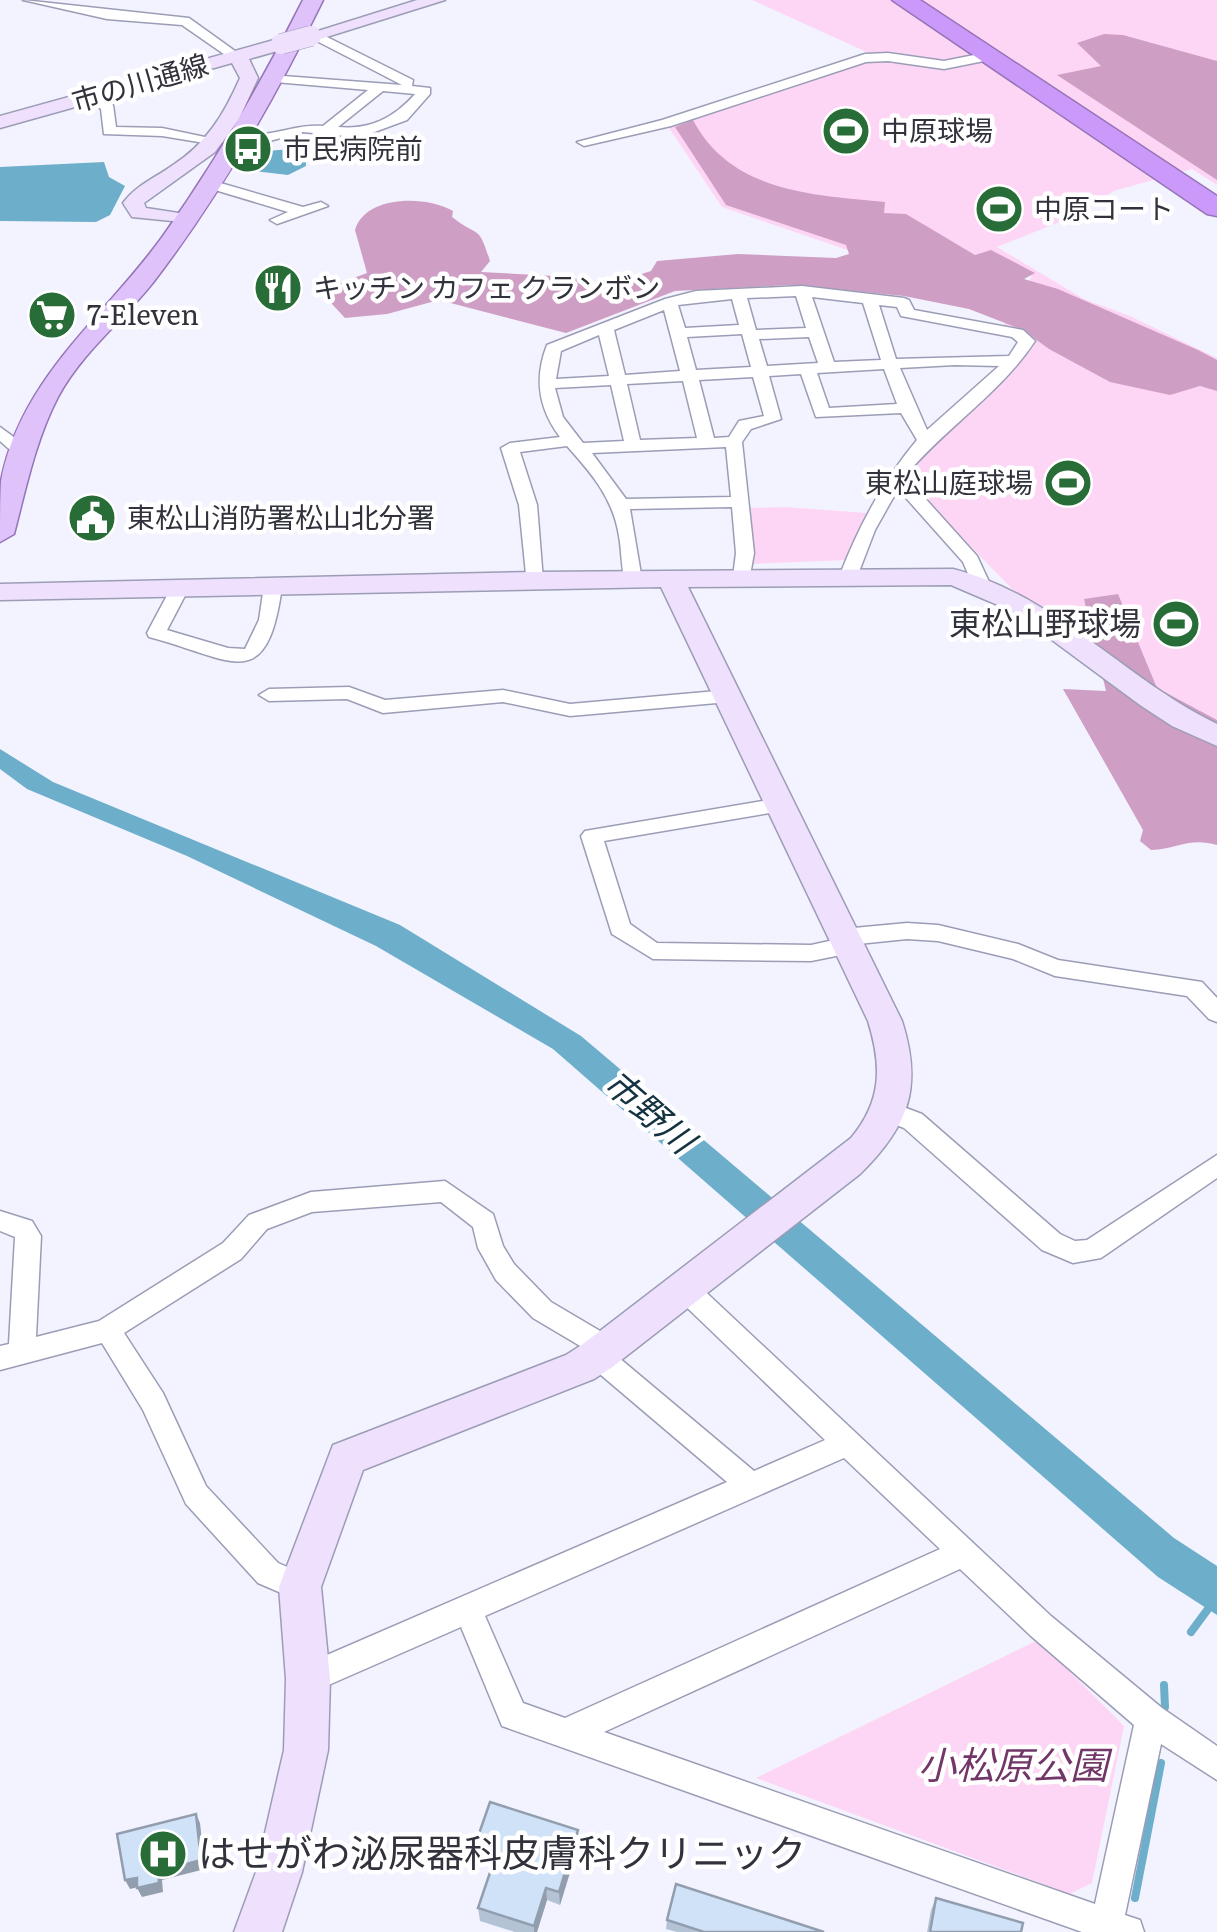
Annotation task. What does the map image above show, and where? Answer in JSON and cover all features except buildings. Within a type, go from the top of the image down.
[{"type":"highway","points":[[904,0],[1217,208]]},
{"type":"highway","points":[[922,0],[1217,195]]},
{"type":"main road","points":[[0,534],[36,416],[57,377],[144,278],[210,184],[229,140],[275,78],[313,0]]},
{"type":"street","points":[[29,0],[107,15],[176,19],[195,25],[247,68],[249,78],[229,140],[134,198],[134,208],[139,213],[185,219]]},
{"type":"street","points":[[176,19],[181,0]]},
{"type":"street","points":[[313,35],[436,0]]},
{"type":"street","points":[[313,35],[425,92]]},
{"type":"street","name":"市の川通線","points":[[0,122],[313,35]]},
{"type":"street","points":[[584,142],[666,123],[864,58],[888,57],[944,65],[989,56]]},
{"type":"street","points":[[275,78],[425,92]]},
{"type":"street","points":[[327,129],[381,86]]},
{"type":"street","points":[[93,96],[108,108],[109,130],[229,140],[266,138],[293,129],[360,133],[402,116],[425,92]]},
{"type":"street","points":[[360,133],[377,148],[414,156]]},
{"type":"street","points":[[210,184],[304,212]]},
{"type":"street","points":[[276,220],[322,206]]},
{"type":"street","points":[[802,291],[828,369]]},
{"type":"street","points":[[633,580],[630,530],[620,504],[606,479],[575,444],[547,398],[553,348],[670,302],[738,292],[802,291],[904,303],[907,313],[946,339],[1014,361]]},
{"type":"street","points":[[738,292],[773,419],[745,424],[734,442],[745,553],[742,577]]},
{"type":"street","points":[[869,298],[907,408],[917,432],[926,440]]},
{"type":"street","points":[[670,302],[707,443]]},
{"type":"street","points":[[605,326],[633,445]]},
{"type":"street","points":[[678,333],[816,332]]},
{"type":"street","points":[[548,384],[893,364],[946,339],[1016,332],[1028,341],[1014,361],[926,440],[896,476],[866,530],[848,576]]},
{"type":"street","points":[[808,370],[822,412],[907,408]]},
{"type":"street","points":[[0,432],[24,453]]},
{"type":"street","points":[[534,580],[528,505],[510,448],[734,442]]},
{"type":"street","points":[[896,476],[971,560],[981,584]]},
{"type":"street","points":[[620,504],[740,502]]},
{"type":"street","points":[[0,592],[935,576],[981,584],[1004,594],[1152,703],[1217,736]]},
{"type":"street","points":[[258,1932],[279,1872],[306,1750],[308,1679],[300,1587],[347,1458],[580,1367],[686,1290],[866,1148],[890,1112],[898,1064],[892,1041],[670,578]]},
{"type":"street","points":[[180,588],[156,633],[189,638],[237,657],[248,657],[269,632],[273,586]]},
{"type":"street","points":[[269,695],[349,693],[383,708],[503,696],[570,710],[728,696]]},
{"type":"street","points":[[780,805],[592,836],[620,928],[653,951],[811,953],[907,931],[938,933],[1018,952],[1054,968],[1194,988],[1217,1013]]},
{"type":"street","points":[[890,1112],[912,1121],[1051,1242],[1073,1252],[1092,1250],[1217,1165]]},
{"type":"street","points":[[0,1221],[24,1228],[28,1236],[11,1355],[108,1330],[232,1251],[258,1222],[311,1202],[446,1191],[484,1221],[491,1248],[505,1272],[542,1310],[603,1352],[752,1486]]},
{"type":"street","points":[[686,1290],[963,1553],[1151,1719],[1217,1765]]},
{"type":"street","points":[[108,1330],[153,1402],[196,1495],[268,1573],[300,1587]]},
{"type":"street","points":[[308,1679],[848,1443]]},
{"type":"street","points":[[568,1733],[963,1553]]},
{"type":"street","points":[[468,1610],[513,1715],[1114,1929],[1151,1719]]},
{"type":"green space","points":[[752,0],[1217,0],[1217,185],[1192,169],[1114,191],[1077,215],[997,247],[1084,299],[1130,316],[1217,358],[1217,727],[1137,682],[1016,593],[901,475],[1032,342],[1002,328],[1032,276],[856,253],[722,207],[667,125],[871,54]]},
{"type":"green space","points":[[749,508],[867,513],[848,560],[750,564],[754,553]]},
{"type":"green space","name":"小松原公園","points":[[1038,1640],[1124,1726],[1092,1883],[1070,1894],[756,1778]]},
{"type":"shaded area","points":[[1104,34],[1123,35],[1217,61],[1217,180],[1057,75],[1101,66],[1077,43]]},
{"type":"shaded area","points":[[693,120],[709,144],[751,176],[802,192],[885,202],[884,213],[906,214],[975,255],[991,250],[1035,273],[1024,279],[1058,289],[1198,350],[1217,360],[1217,391],[1200,386],[1170,395],[1110,382],[1023,330],[969,309],[904,296],[791,285],[675,291],[566,333],[439,300],[387,314],[345,318],[332,304],[330,287],[367,273],[355,230],[361,218],[383,204],[398,201],[428,202],[453,211],[452,217],[483,241],[490,261],[481,272],[573,277],[610,284],[651,271],[657,261],[738,254],[836,258],[849,254],[846,245],[726,205],[675,127]]},
{"type":"shaded area","points":[[1118,594],[1157,688],[1217,720],[1217,845],[1191,843],[1151,850],[1140,841],[1143,830],[1063,689],[1106,691],[1084,599]]},
{"type":"water","points":[[304,148],[323,153],[315,159],[301,156],[298,159],[306,162],[306,166],[288,175],[245,170],[254,152]]},
{"type":"water","points":[[104,162],[109,177],[125,186],[110,215],[96,222],[0,221],[0,167]]},
{"type":"water","name":"市野川","points":[[0,749],[53,782],[400,925],[581,1036],[1174,1538],[1217,1566],[1217,1615],[1158,1577],[553,1049],[376,946],[187,856],[27,789],[0,769]]},
{"type":"waterway","points":[[1191,1632],[1208,1609]]},
{"type":"waterway","points":[[1164,1685],[1165,1707]]},
{"type":"waterway","points":[[1135,1898],[1161,1763]]},
{"type":"place","name":"中原球場","points":[[846,131]]},
{"type":"place","name":"市民病院前","points":[[248,149]]},
{"type":"place","name":"中原コート","points":[[999,209]]},
{"type":"place","name":"キッチン カフェ クランボン","points":[[278,288]]},
{"type":"place","name":"7-Eleven","points":[[52,315]]},
{"type":"place","name":"東松山庭球場","points":[[1068,483]]},
{"type":"place","name":"東松山消防署松山北分署","points":[[92,518]]},
{"type":"place","name":"東松山野球場","points":[[1176,624]]},
{"type":"place","name":"はせがわ泌尿器科皮膚科クリニック","points":[[163,1854]]}]
